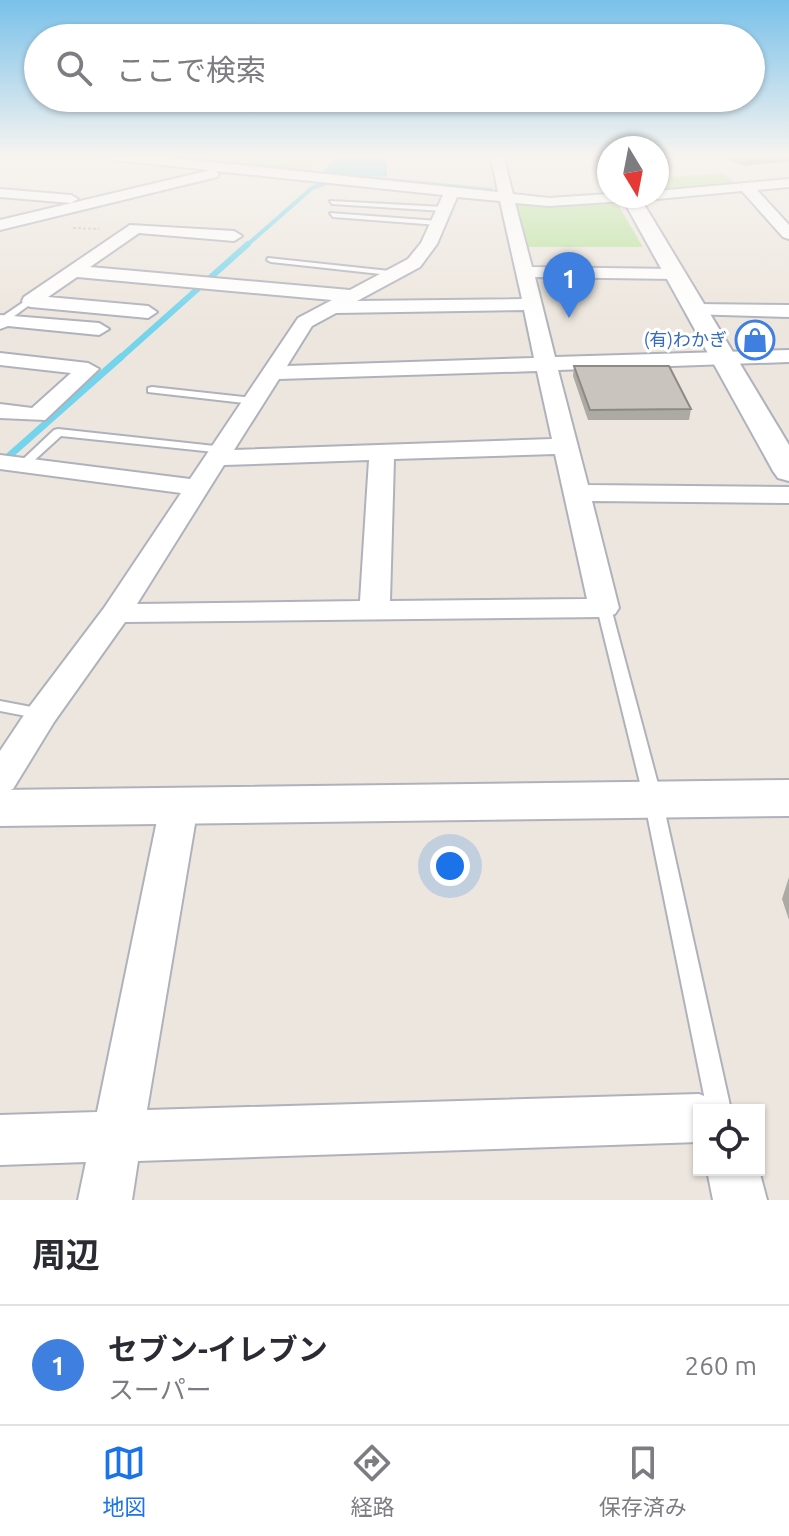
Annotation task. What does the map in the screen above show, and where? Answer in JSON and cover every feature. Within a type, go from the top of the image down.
[{"type":"street","points":[[0,225],[52,212]]},
{"type":"street","points":[[0,780],[42,714],[116,613],[222,454],[270,373],[305,322],[340,301],[399,274],[414,263],[429,244],[443,212]]},
{"type":"street","points":[[116,613],[604,608],[509,212]]},
{"type":"street","points":[[639,212],[789,471]]},
{"type":"street","points":[[769,212],[789,234]]},
{"type":"street","points":[[0,218],[28,218]]},
{"type":"street","points":[[31,301],[136,228],[234,236]]},
{"type":"street","points":[[96,255],[124,257]]},
{"type":"street","points":[[522,265],[670,267]]},
{"type":"street","points":[[73,271],[340,301],[532,304]]},
{"type":"street","points":[[31,301],[148,312]]},
{"type":"street","points":[[695,310],[789,311]]},
{"type":"street","points":[[2,321],[99,329]]},
{"type":"street","points":[[270,373],[789,356]]},
{"type":"street","points":[[0,359],[88,369],[37,415],[0,411]]},
{"type":"street","points":[[222,454],[382,453],[567,446]]},
{"type":"street","points":[[375,611],[382,453]]},
{"type":"street","points":[[11,463],[199,488]]},
{"type":"street","points":[[578,493],[789,495]]},
{"type":"street","points":[[0,808],[789,798]]},
{"type":"street","points":[[105,1200],[179,806]]},
{"type":"street","points":[[0,1140],[693,1118]]},
{"type":"street","points":[[734,1176],[740,1200]]},
{"type":"lane","points":[[333,215],[381,212]]},
{"type":"lane","points":[[271,260],[399,274]]},
{"type":"lane","points":[[2,321],[31,301]]},
{"type":"lane","points":[[152,390],[253,401]]},
{"type":"lane","points":[[11,463],[58,432],[222,454]]},
{"type":"lane","points":[[604,608],[653,799],[718,1104]]},
{"type":"lane","points":[[0,706],[42,714]]},
{"type":"green space","points":[[517,212],[622,212],[643,247],[526,247]]},
{"type":"building","points":[[574,366],[669,366],[691,409],[590,410]]},
{"type":"waterway","points":[[246,246],[285,212]]},
{"type":"waterway","points":[[119,359],[248,244]]},
{"type":"waterway","points":[[0,464],[121,357]]},
{"type":"place","name":"セブン-イレブン","points":[[569,318]]},
{"type":"place","name":"(有)わかぎ","points":[[755,340]]}]
